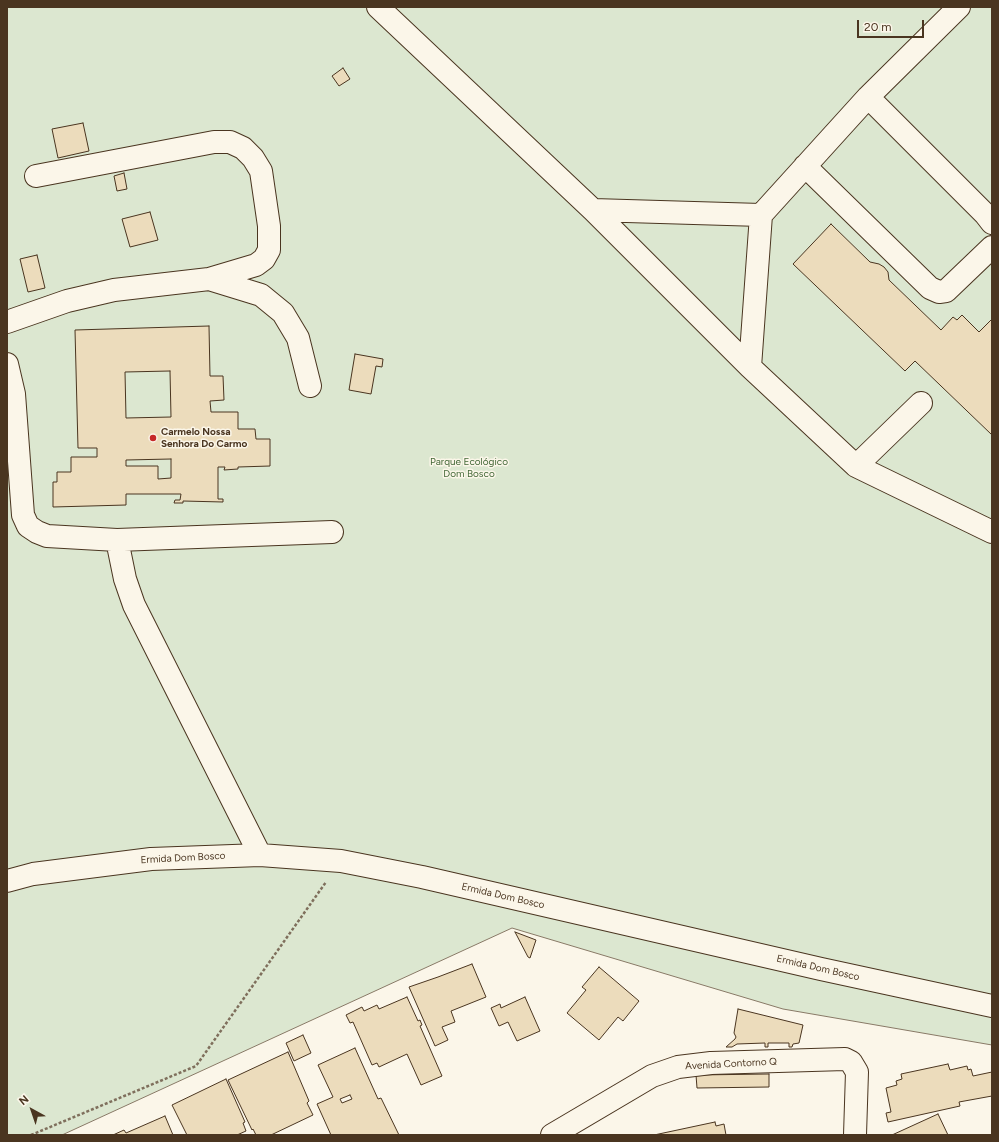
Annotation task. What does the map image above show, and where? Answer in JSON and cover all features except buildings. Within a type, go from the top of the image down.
[{"type":"street","points":[[378,7],[593,210],[750,367],[856,466],[992,532]]},
{"type":"street","points":[[750,367],[761,215],[868,98],[959,7]]},
{"type":"street","points":[[868,98],[985,214],[992,223]]},
{"type":"street","points":[[7,322],[67,302],[114,290],[209,279],[256,265],[264,259],[269,250],[269,226],[261,171],[253,158],[243,148],[230,142],[214,142],[36,176]]},
{"type":"street","points":[[805,166],[930,288],[939,292],[946,291],[992,247]]},
{"type":"street","points":[[593,210],[761,215]]},
{"type":"street","points":[[209,279],[261,295],[283,313],[298,338],[310,386]]},
{"type":"street","points":[[7,364],[14,394],[23,515],[28,526],[37,532],[47,536],[117,540],[332,532]]},
{"type":"street","points":[[856,466],[921,403]]},
{"type":"street","points":[[117,540],[125,578],[134,605],[260,855]]},
{"type":"street","name":"Ermida Dom Bosco","points":[[7,881],[33,874],[151,859],[260,855],[341,861],[422,877],[821,969],[992,1006]]},
{"type":"street","name":"Avenida Contorno Q","points":[[552,1135],[652,1076],[678,1067],[711,1063],[845,1059],[852,1062],[857,1072],[855,1135]]},
{"type":"path","points":[[31,1135],[196,1066],[341,861]]},
{"type":"green space","name":"Parque Ecológico Dom Bosco","points":[[7,7],[992,7],[992,1045],[783,1009],[512,928],[62,1135],[7,1135]]},
{"type":"place","name":"Carmelo Nossa Senhora Do Carmo","points":[[153,438]]}]
